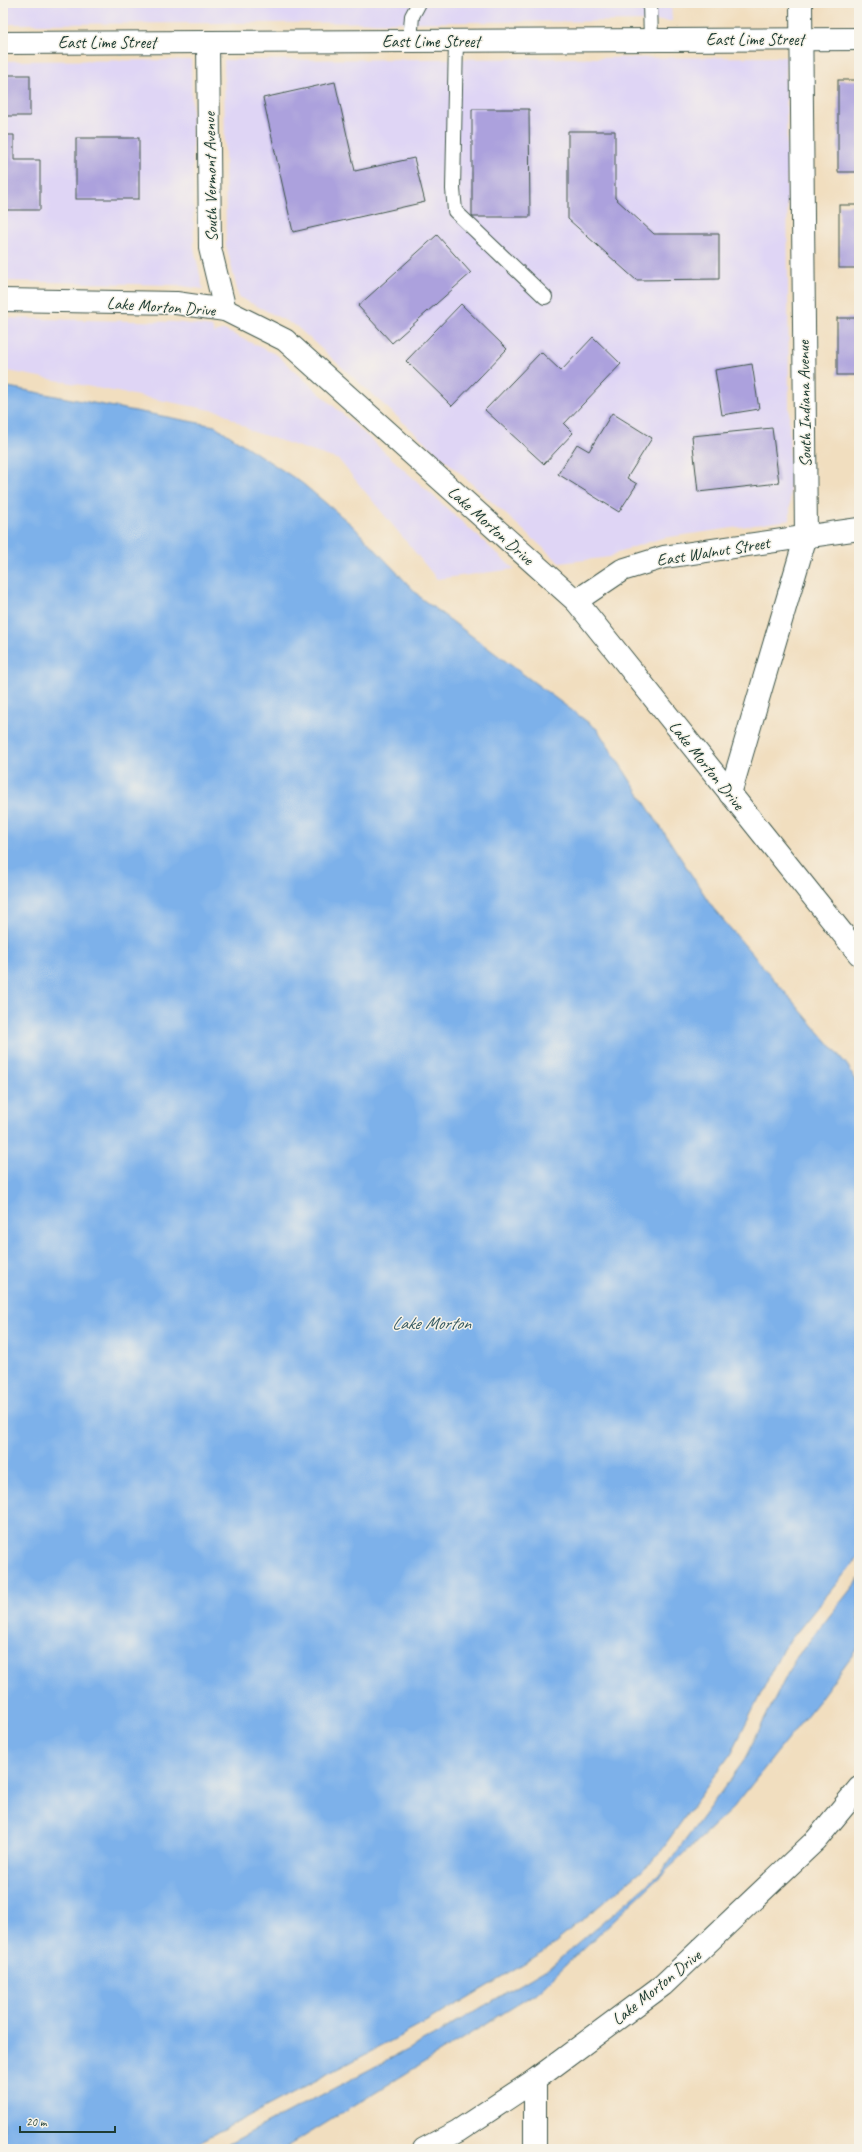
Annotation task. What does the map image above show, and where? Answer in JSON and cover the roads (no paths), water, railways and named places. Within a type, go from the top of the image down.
[{"type":"street","name":"South Indiana Avenue","points":[[730,794],[806,536],[801,3]]},
{"type":"street","name":"East Lime Street","points":[[3,43],[859,39]]},
{"type":"street","name":"South Vermont Avenue","points":[[208,42],[210,248],[225,310]]},
{"type":"street","name":"Lake Morton Drive","points":[[3,300],[176,304],[225,310],[285,340],[576,601],[859,954]]},
{"type":"street","name":"East Walnut Street","points":[[576,601],[622,570],[664,557],[859,529]]},
{"type":"street","name":"Lake Morton Drive","points":[[424,2149],[458,2131],[535,2080],[663,1985],[816,1840],[859,1788]]},
{"type":"street","points":[[535,2080],[535,2149]]},
{"type":"lane","points":[[410,41],[412,16],[419,3]]},
{"type":"lane","points":[[650,3],[651,39]]},
{"type":"lane","points":[[456,40],[453,189],[455,211],[544,297]]},
{"type":"water","name":"Lake Morton","points":[[3,386],[215,426],[302,483],[353,526],[422,599],[597,729],[713,908],[848,1066],[859,1089],[859,1556],[783,1649],[732,1752],[654,1860],[543,1953],[427,2022],[186,2149],[3,2149]]},
{"type":"water","points":[[859,1579],[859,1646],[819,1700],[733,1808],[536,1993],[284,2149],[219,2149],[433,2036],[550,1967],[662,1872],[743,1762],[795,1659]]}]
